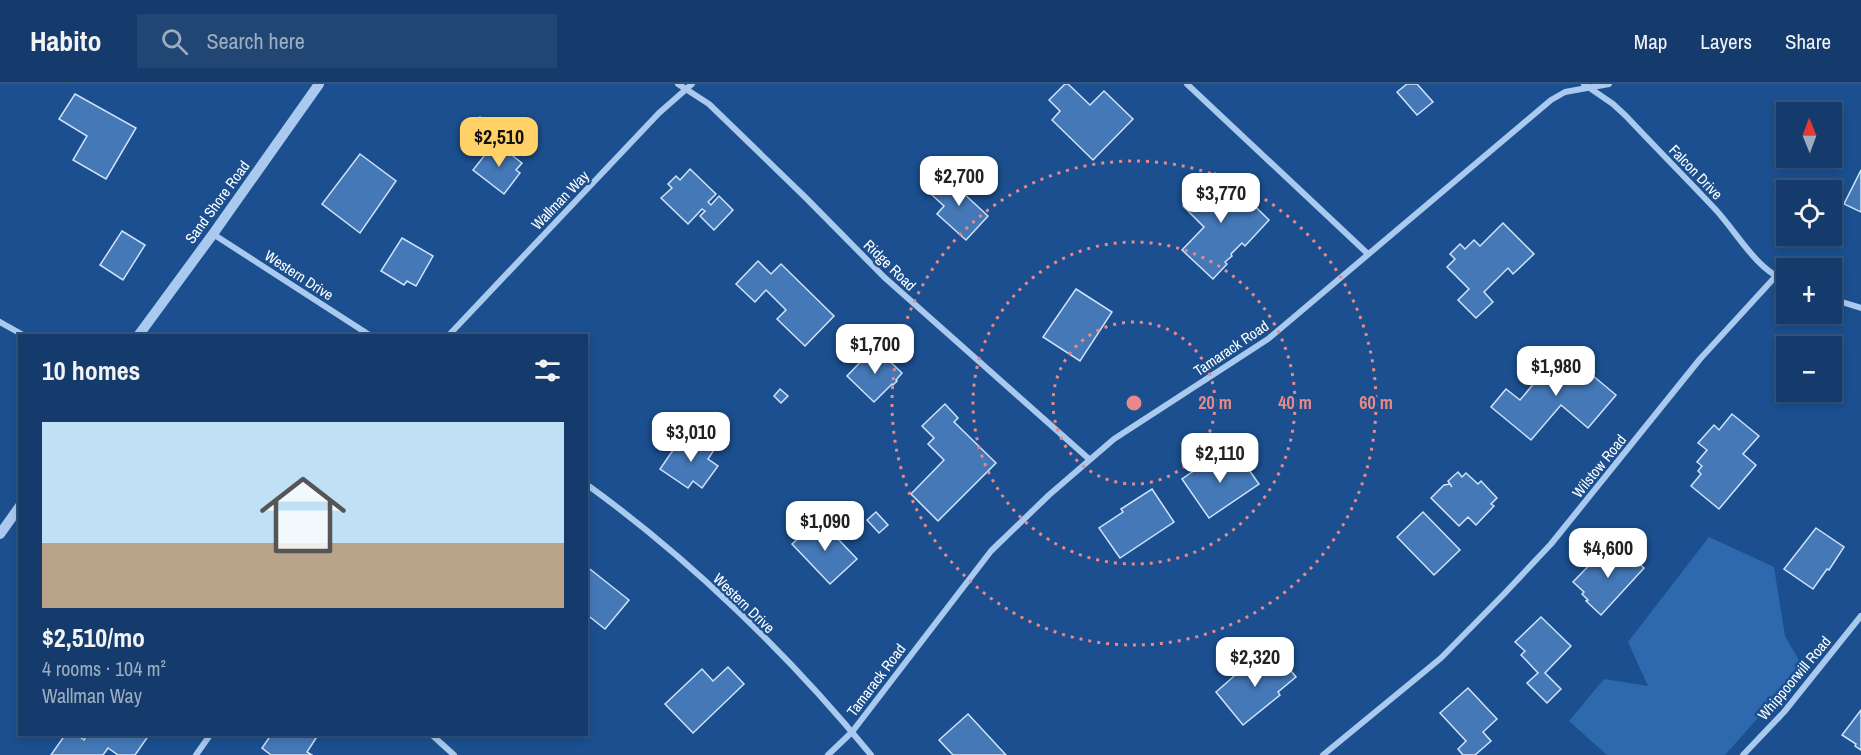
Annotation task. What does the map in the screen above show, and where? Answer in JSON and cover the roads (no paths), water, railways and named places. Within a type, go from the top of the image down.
[{"type":"street","name":"Sand Shore Road","points":[[139,334],[319,84]]},
{"type":"street","name":"Ridge Road","points":[[678,84],[709,104],[884,277],[1089,459]]},
{"type":"street","name":"Wallman Way","points":[[450,334],[659,113],[692,84]]},
{"type":"street","points":[[1186,84],[1368,254]]},
{"type":"street","name":"Tamarack Road","points":[[828,755],[852,732],[991,551],[1089,459],[1114,439],[1268,339],[1551,100],[1565,92],[1586,86],[1609,84]]},
{"type":"street","name":"Falcon Drive","points":[[1586,86],[1626,116],[1717,212],[1754,257],[1775,277]]},
{"type":"street","name":"Western Drive","points":[[213,234],[368,334]]},
{"type":"street","name":"Wilstow Road","points":[[1323,755],[1441,658],[1512,586],[1551,544],[1701,360],[1775,277]]},
{"type":"street","points":[[1842,302],[1861,308]]},
{"type":"street","points":[[0,322],[21,334]]},
{"type":"street","name":"Western Drive","points":[[588,485],[718,593],[828,703],[871,755]]},
{"type":"street","points":[[0,534],[18,509]]},
{"type":"street","name":"Whippoorwill Road","points":[[1743,755],[1784,712],[1861,616]]},
{"type":"street","points":[[196,755],[209,736]]},
{"type":"street","points":[[433,736],[454,755]]}]
